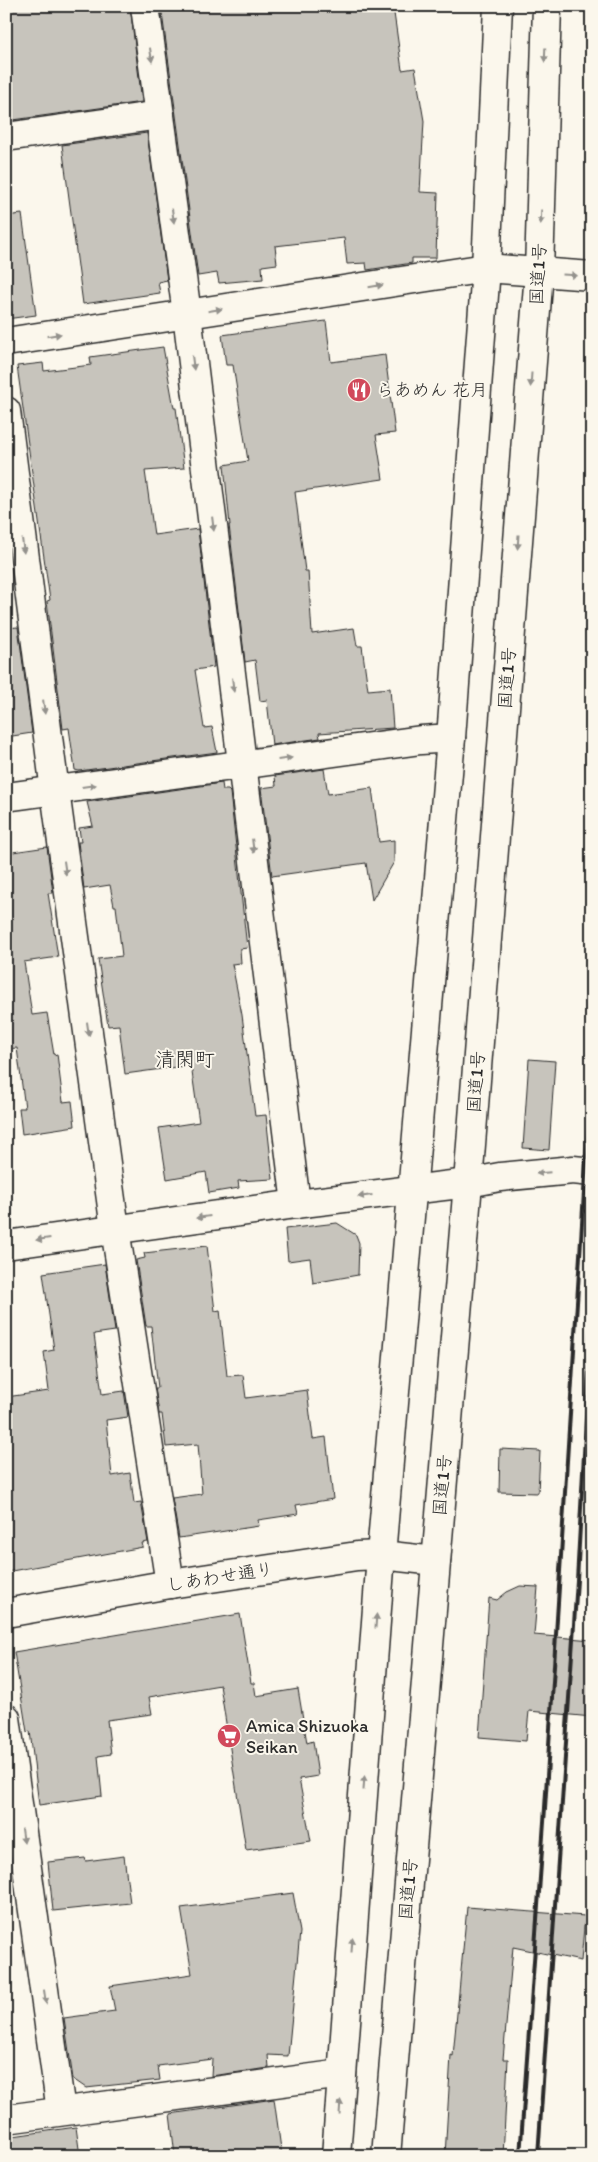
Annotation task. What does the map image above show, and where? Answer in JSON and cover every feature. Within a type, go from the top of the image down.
[{"type":"main road","points":[[145,6],[187,314],[296,1204]]},
{"type":"main road","points":[[336,2156],[381,1555],[451,738],[486,268],[498,6]]},
{"type":"main road","name":"国道1号","points":[[386,2156],[468,1184],[539,272],[547,6]]},
{"type":"main road","points":[[6,137],[160,115]]},
{"type":"main road","points":[[6,342],[486,268],[592,276]]},
{"type":"main road","points":[[6,411],[54,791],[115,1229],[170,1584]]},
{"type":"main road","points":[[6,797],[243,766],[421,740],[451,738]]},
{"type":"main road","points":[[6,1245],[296,1204],[468,1184],[500,1177],[573,1170],[592,1172]]},
{"type":"main road","name":"しあわせ通り","points":[[6,1613],[170,1584],[357,1556],[381,1555],[436,1560]]},
{"type":"main road","points":[[6,1718],[61,2112]]},
{"type":"main road","points":[[6,2119],[342,2074]]},
{"type":"building","points":[[6,6],[130,6],[142,102],[6,121]]},
{"type":"building","points":[[161,6],[393,6],[402,70],[415,68],[424,121],[420,192],[438,193],[436,258],[412,258],[412,263],[367,270],[366,263],[347,264],[344,238],[275,246],[277,264],[262,266],[263,279],[219,283],[217,273],[198,276]]},
{"type":"building","points":[[147,133],[167,280],[158,282],[160,293],[83,304],[62,145]]},
{"type":"building","points":[[22,214],[36,315],[6,319],[6,216]]},
{"type":"building","points":[[326,321],[331,362],[385,355],[395,433],[376,435],[383,479],[295,492],[305,571],[308,571],[312,634],[354,628],[357,646],[362,646],[368,690],[390,688],[393,728],[319,733],[320,738],[272,745],[267,700],[260,701],[255,660],[245,662],[224,465],[248,461],[233,365],[226,365],[222,335]]},
{"type":"building","points":[[163,347],[174,408],[176,408],[184,468],[145,471],[154,535],[198,529],[214,667],[195,670],[204,728],[212,727],[217,752],[79,771],[75,770],[69,728],[63,729],[47,601],[50,600],[17,366],[43,363],[44,371],[91,365],[90,357]]},
{"type":"building","points":[[18,627],[32,733],[6,737],[6,628]]},
{"type":"building","points":[[324,769],[328,794],[372,788],[379,842],[394,840],[394,862],[372,900],[366,863],[272,876],[261,788],[276,786],[275,776]]},
{"type":"building","points":[[222,783],[223,790],[230,792],[247,948],[240,949],[241,963],[232,964],[242,1015],[255,1116],[266,1115],[273,1179],[238,1181],[239,1188],[209,1193],[206,1172],[167,1179],[159,1128],[199,1122],[191,1065],[125,1074],[119,1025],[108,1026],[98,959],[122,956],[116,906],[114,906],[110,885],[84,889],[78,842],[81,842],[79,828],[93,826],[87,802]]},
{"type":"building","points":[[47,847],[53,893],[48,893],[58,957],[24,962],[32,1015],[47,1013],[54,1055],[57,1054],[63,1102],[72,1101],[75,1126],[22,1134],[19,1108],[25,1108],[17,1048],[6,1049],[6,853]]},
{"type":"building","points":[[529,1059],[555,1061],[549,1150],[523,1148]]},
{"type":"building","points":[[337,1223],[356,1235],[359,1243],[358,1275],[313,1283],[310,1258],[288,1261],[285,1229]]},
{"type":"building","points":[[207,1246],[215,1311],[220,1310],[227,1376],[243,1375],[246,1398],[307,1390],[313,1439],[326,1437],[333,1499],[296,1505],[298,1514],[258,1520],[259,1526],[179,1538],[172,1498],[202,1494],[198,1444],[166,1447],[162,1414],[159,1414],[155,1388],[158,1388],[151,1326],[146,1326],[136,1260],[145,1258],[144,1253]]},
{"type":"building","points":[[105,1264],[115,1331],[94,1334],[102,1394],[124,1391],[128,1417],[106,1420],[112,1476],[130,1473],[134,1503],[141,1502],[148,1542],[142,1543],[143,1547],[6,1572],[6,1397],[49,1391],[44,1352],[54,1350],[43,1273]]},
{"type":"building","points":[[500,1449],[540,1451],[538,1493],[499,1492]]},
{"type":"building","points":[[520,1586],[538,1587],[534,1635],[592,1640],[592,1717],[529,1711],[526,1741],[479,1737],[489,1598],[497,1600],[507,1592]]},
{"type":"building","points":[[240,1614],[251,1683],[254,1683],[256,1696],[298,1689],[307,1743],[313,1741],[318,1776],[299,1779],[311,1841],[246,1850],[220,1685],[149,1697],[152,1714],[107,1720],[111,1754],[98,1756],[102,1796],[39,1805],[30,1731],[27,1732],[14,1652]]},
{"type":"building","points":[[124,1856],[130,1903],[53,1911],[48,1862],[85,1858],[86,1861]]},
{"type":"building","points":[[293,1893],[300,1932],[288,2056],[268,2055],[269,2068],[211,2076],[212,2059],[158,2066],[160,2080],[86,2088],[73,2079],[64,2018],[115,2011],[110,1986],[192,1974],[181,1908]]},
{"type":"building","points":[[467,1907],[585,1916],[581,1961],[513,1947],[503,2059],[508,2059],[503,2156],[445,2156],[451,2055],[453,2056]]},
{"type":"building","points":[[274,2099],[282,2156],[175,2156],[170,2114]]},
{"type":"building","points":[[76,2127],[80,2156],[6,2156],[6,2137]]},
{"type":"railway","points":[[520,2156],[545,1808],[592,1066]]},
{"type":"railway","points":[[538,2156],[577,1580],[592,1310]]},
{"type":"place","name":"らあめん 花月","points":[[359,390]]},
{"type":"place","name":"Amica Shizuoka Seikan","points":[[229,1736]]},
{"type":"district","name":"清閑町","points":[[185,1059]]}]
